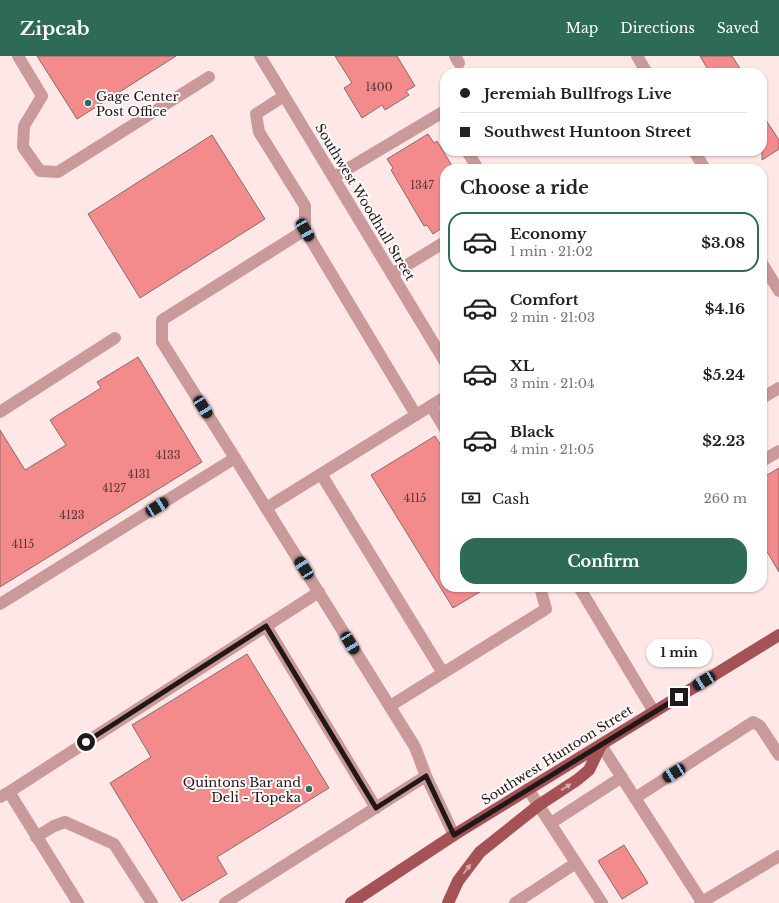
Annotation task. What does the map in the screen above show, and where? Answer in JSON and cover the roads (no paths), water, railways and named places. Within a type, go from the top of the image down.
[{"type":"main road","name":"Southwest Huntoon Street","points":[[351,903],[365,899],[454,835],[779,635]]},
{"type":"main road","points":[[448,903],[458,881],[480,852],[539,805],[577,780],[589,770],[602,744]]},
{"type":"street","points":[[18,56],[42,96],[24,126],[24,147],[40,171],[58,172],[209,77]]},
{"type":"street","name":"Southwest Woodhull Street","points":[[260,56],[440,354]]},
{"type":"street","points":[[637,56],[644,68]]},
{"type":"street","points":[[284,96],[256,114],[259,132],[305,206],[305,230],[416,416]]},
{"type":"street","points":[[334,177],[440,114]]},
{"type":"street","points":[[305,230],[162,320],[162,342],[415,747],[426,776],[454,835]]},
{"type":"street","points":[[392,274],[440,245]]},
{"type":"street","points":[[767,271],[779,291]]},
{"type":"street","points":[[0,412],[115,338]]},
{"type":"street","points":[[767,395],[779,388]]},
{"type":"street","points":[[266,508],[440,400]]},
{"type":"street","points":[[431,406],[440,421]]},
{"type":"street","points":[[767,459],[779,451]]},
{"type":"street","points":[[0,604],[235,458]]},
{"type":"street","points":[[321,474],[443,673]]},
{"type":"street","points":[[78,903],[36,837],[4,795],[319,592]]},
{"type":"street","points":[[390,706],[546,609],[541,592]]},
{"type":"street","points":[[582,592],[654,712]]},
{"type":"street","points":[[266,626],[376,808]]},
{"type":"street","points":[[635,798],[752,722],[760,726],[779,755]]},
{"type":"street","points":[[602,744],[701,903],[719,898],[779,856]]},
{"type":"street","points":[[225,903],[426,776]]},
{"type":"street","points":[[551,823],[622,777]]},
{"type":"street","points":[[528,789],[602,903]]},
{"type":"street","points":[[36,837],[54,826],[65,822],[114,844],[152,903]]},
{"type":"street","points":[[515,903],[576,863]]},
{"type":"place","name":"Gage Center Post Office","points":[[88,103]]},
{"type":"place","name":"Quintons Bar and Deli - Topeka","points":[[309,789]]}]
